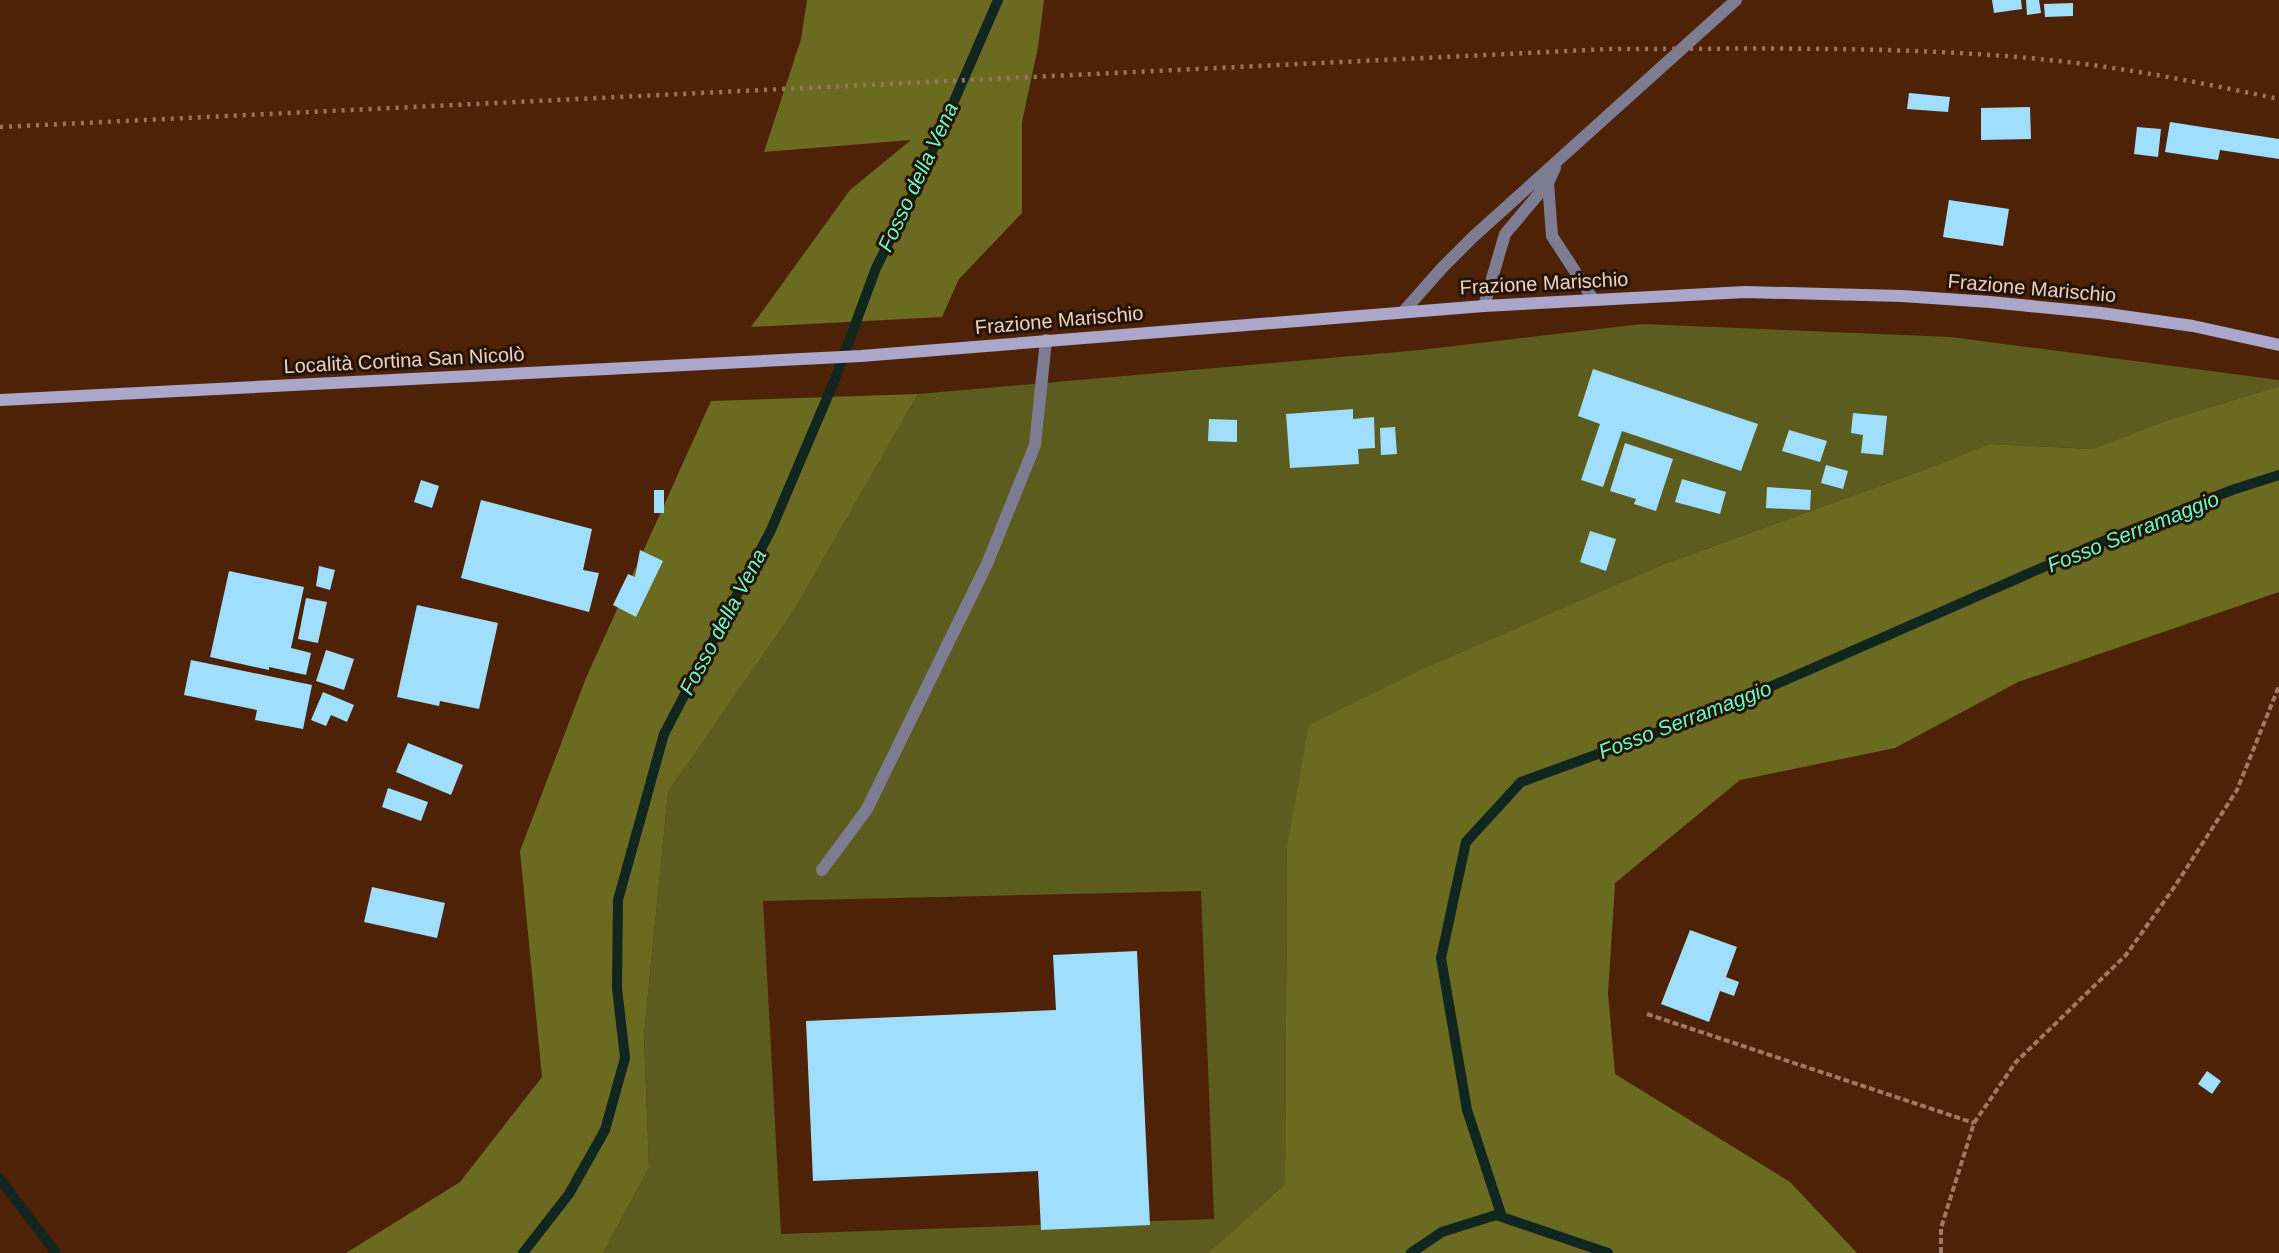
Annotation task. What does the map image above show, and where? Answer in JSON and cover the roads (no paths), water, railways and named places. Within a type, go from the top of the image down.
[{"type":"main road","name":"Frazione Marischio","points":[[809,359],[1484,306],[1745,292],[1968,300],[2101,313],[2193,326],[2279,345]]},
{"type":"main road","name":"Località Cortina San Nicolò","points":[[0,400],[809,359]]},
{"type":"street","points":[[1403,312],[1473,237],[1736,0]]},
{"type":"street","points":[[1484,306],[1494,264],[1505,234],[1548,183],[1558,162]]},
{"type":"street","points":[[1548,183],[1552,236],[1593,299]]},
{"type":"street","points":[[822,870],[867,809],[987,564],[1035,445],[1046,340]]},
{"type":"waterway","name":"Fosso della Vena","points":[[523,1253],[569,1194],[605,1130],[625,1058],[617,988],[618,900],[664,734],[771,530],[835,379],[876,268],[918,184],[998,0]]},
{"type":"waterway","name":"Fosso Serramaggio","points":[[1502,1217],[1467,1110],[1441,958],[1466,842],[1521,782],[1708,714],[2094,545],[2232,490],[2279,475]]},
{"type":"waterway","points":[[0,1179],[56,1253]]},
{"type":"waterway","points":[[1411,1253],[1442,1232],[1496,1215],[1608,1253]]},
{"type":"railway","points":[[0,127],[1609,49],[1891,50],[2003,56],[2114,68],[2279,99]]}]
